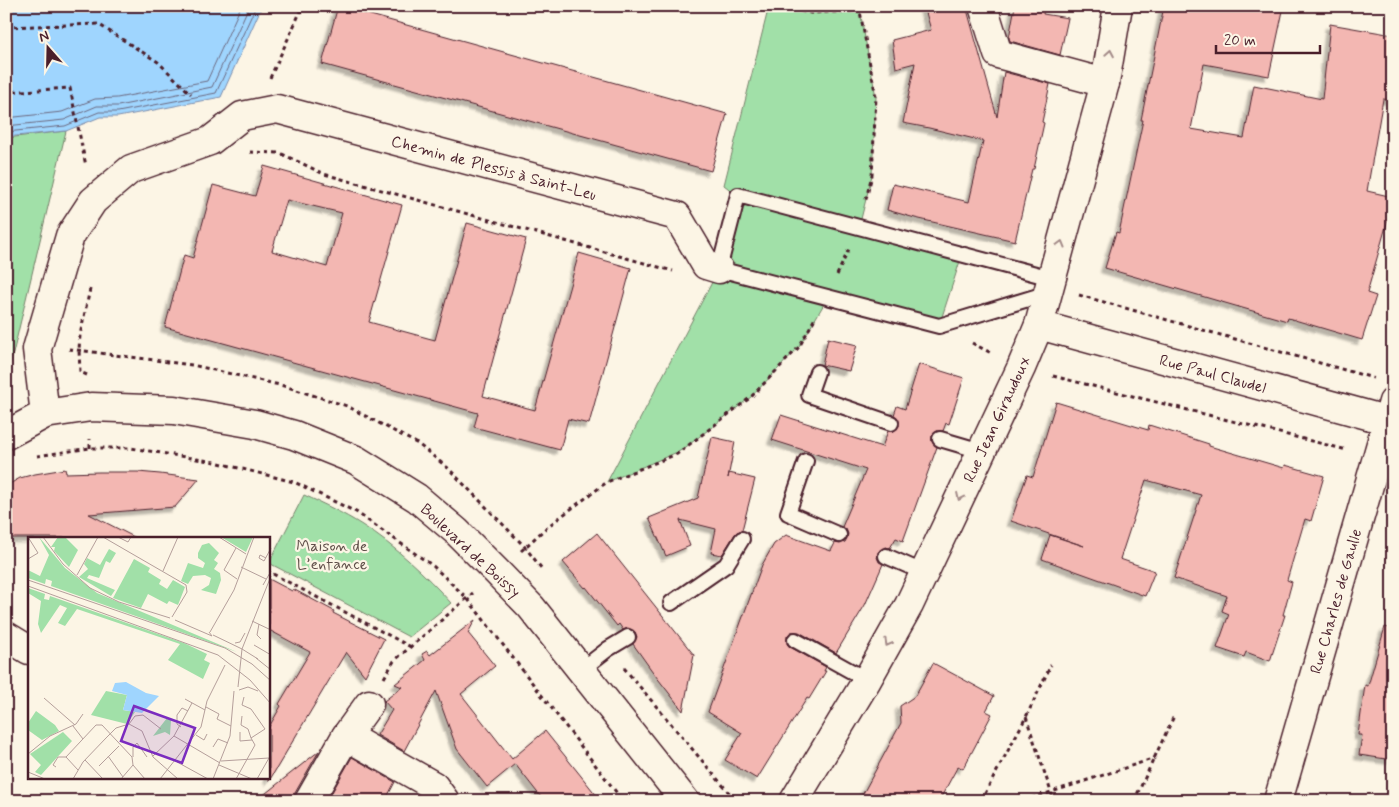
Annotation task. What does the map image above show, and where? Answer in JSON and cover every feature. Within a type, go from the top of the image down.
[{"type":"street","points":[[983,6],[998,54],[1105,83]]},
{"type":"street","name":"Rue Jean Giraudoux","points":[[794,801],[867,680],[909,605],[1021,368],[1039,325],[1105,83],[1118,6]]},
{"type":"street","name":"Chemin de Plessis à Saint-Leu","points":[[46,414],[37,349],[70,236],[93,201],[131,169],[210,140],[242,116],[277,109],[676,216],[713,267]]},
{"type":"street","name":"Rue Paul Claudel","points":[[1039,325],[1391,415]]},
{"type":"street","name":"Boulevard de Boissy","points":[[6,434],[46,414],[91,407],[174,410],[255,424],[294,435],[356,460],[417,498],[456,531],[531,607],[684,801]]},
{"type":"street","name":"Rue Charles de Gaulle","points":[[1278,801],[1377,457],[1391,415]]},
{"type":"street","points":[[6,636],[28,649]]},
{"type":"street","points":[[309,801],[346,736],[369,704]]},
{"type":"street","points":[[346,736],[434,786],[445,801]]},
{"type":"lane","points":[[738,195],[859,227],[1049,286],[939,326],[713,267],[738,195]]},
{"type":"lane","points":[[817,372],[808,395],[891,423]]},
{"type":"lane","points":[[940,439],[981,452]]},
{"type":"lane","points":[[806,461],[788,513],[839,535]]},
{"type":"lane","points":[[671,603],[726,566],[742,538]]},
{"type":"lane","points":[[886,556],[924,573]]},
{"type":"lane","points":[[581,670],[608,649],[628,637]]},
{"type":"lane","points":[[795,640],[867,680]]},
{"type":"path","points":[[242,116],[264,93],[303,6]]},
{"type":"path","points":[[769,6],[811,13],[860,11],[876,6]]},
{"type":"path","points":[[369,704],[394,661],[547,527],[607,482],[678,454],[751,397],[799,347],[828,297],[859,227],[872,175],[876,97],[859,6]]},
{"type":"path","points":[[6,27],[98,24],[158,62],[191,94]]},
{"type":"path","points":[[6,92],[70,88],[93,201]]},
{"type":"path","points":[[242,152],[280,153],[324,174],[686,275],[713,267]]},
{"type":"path","points":[[1049,286],[1374,378]]},
{"type":"path","points":[[90,288],[80,334],[79,350],[80,372],[90,376],[90,448]]},
{"type":"path","points":[[939,326],[1021,368],[1377,457]]},
{"type":"path","points":[[34,457],[90,448],[132,448],[215,462],[294,482],[356,512],[433,566],[467,598],[623,801]]},
{"type":"path","points":[[273,574],[411,647]]},
{"type":"path","points":[[608,649],[736,801]]},
{"type":"path","points":[[982,801],[1026,718],[1051,664]]},
{"type":"path","points":[[1134,801],[1174,716]]},
{"type":"path","points":[[1026,718],[1054,801]]},
{"type":"path","points":[[1024,801],[1155,758]]},
{"type":"green space","points":[[769,6],[811,13],[860,11],[876,97],[872,175],[859,227],[962,255],[939,326],[828,297],[799,347],[751,397],[682,450],[607,482],[719,269],[738,196],[724,185]]},
{"type":"green space","points":[[66,131],[6,383],[6,138]]},
{"type":"green space","name":"Maison de L’enfance","points":[[304,495],[341,513],[374,533],[409,561],[451,603],[409,637],[270,564]]},
{"type":"water","points":[[6,6],[262,6],[221,97],[118,117],[100,117],[66,131],[6,137]]},
{"type":"building","points":[[338,6],[727,114],[711,171],[322,64]]},
{"type":"building","points":[[924,6],[966,6],[997,117],[1004,72],[1050,84],[1034,169],[1032,169],[1015,241],[887,210],[893,184],[969,202],[983,141],[903,123],[915,63],[896,68],[892,40],[931,30]]},
{"type":"building","points":[[1015,6],[1045,6],[1043,14],[1068,18],[1060,55],[1010,41]]},
{"type":"building","points":[[1164,6],[1284,6],[1269,76],[1204,64],[1191,129],[1244,138],[1254,85],[1322,99],[1330,24],[1393,35],[1393,100],[1383,99],[1367,191],[1393,197],[1393,202],[1367,293],[1376,296],[1362,340],[1288,318],[1287,321],[1105,268],[1116,232],[1119,233],[1143,120],[1141,120]]},
{"type":"building","points":[[264,166],[402,205],[369,322],[435,340],[467,223],[526,239],[483,396],[535,410],[579,253],[631,268],[589,424],[568,419],[560,450],[474,427],[478,413],[165,327],[184,255],[193,258],[213,185],[255,196]],"holes":[[[287,200],[342,213],[327,267],[272,251]]]},
{"type":"building","points":[[828,338],[857,345],[849,371],[822,365]]},
{"type":"building","points":[[919,364],[964,378],[949,424],[946,423],[943,431],[937,431],[932,436],[932,442],[937,447],[903,541],[896,538],[890,548],[885,547],[878,552],[879,562],[883,564],[865,605],[836,653],[799,632],[791,632],[787,636],[787,644],[790,647],[826,667],[824,671],[826,671],[757,779],[725,760],[742,733],[708,712],[762,565],[774,544],[786,535],[831,551],[835,543],[845,542],[848,534],[846,529],[842,527],[866,470],[772,440],[781,415],[882,447],[888,431],[893,431],[899,426],[899,421],[894,415],[897,406],[905,409]]},
{"type":"building","points":[[1056,402],[1148,430],[1149,425],[1209,444],[1209,446],[1284,468],[1285,465],[1324,476],[1311,521],[1305,519],[1287,580],[1292,582],[1283,615],[1285,615],[1270,661],[1246,652],[1244,657],[1217,648],[1229,614],[1222,611],[1227,596],[1174,578],[1201,495],[1146,480],[1120,559],[1155,571],[1145,596],[1042,559],[1050,535],[1084,546],[1011,521],[1027,475],[1033,477]]},
{"type":"building","points":[[712,437],[735,442],[728,478],[729,473],[755,479],[742,530],[735,534],[722,555],[711,553],[716,529],[680,520],[690,546],[666,556],[649,518],[698,498]]},
{"type":"building","points":[[65,469],[66,473],[138,472],[199,479],[175,507],[89,514],[134,537],[6,538],[6,486],[20,478]]},
{"type":"building","points":[[597,533],[694,655],[683,711],[633,644],[637,637],[635,632],[628,628],[623,630],[619,624],[617,626],[563,562]]},
{"type":"building","points":[[270,580],[292,591],[293,589],[334,611],[333,613],[384,639],[365,676],[346,652],[270,779],[270,725],[281,706],[279,704],[310,652],[270,631]]},
{"type":"building","points":[[475,620],[468,633],[495,666],[461,694],[512,759],[545,731],[601,801],[544,801],[515,764],[487,787],[457,749],[436,691],[404,751],[377,735],[392,710],[384,701],[402,687],[395,684],[425,660],[422,654],[427,651],[430,655]]},
{"type":"building","points":[[1385,627],[1393,629],[1393,760],[1359,755],[1362,735],[1358,735],[1365,685],[1368,686]]},
{"type":"building","points":[[933,663],[994,696],[986,711],[992,714],[963,769],[958,766],[939,801],[859,801],[901,723],[900,706],[915,696]]},
{"type":"building","points":[[319,751],[295,793],[293,801],[256,801]]},
{"type":"building","points":[[352,757],[395,782],[385,801],[327,801]]}]
